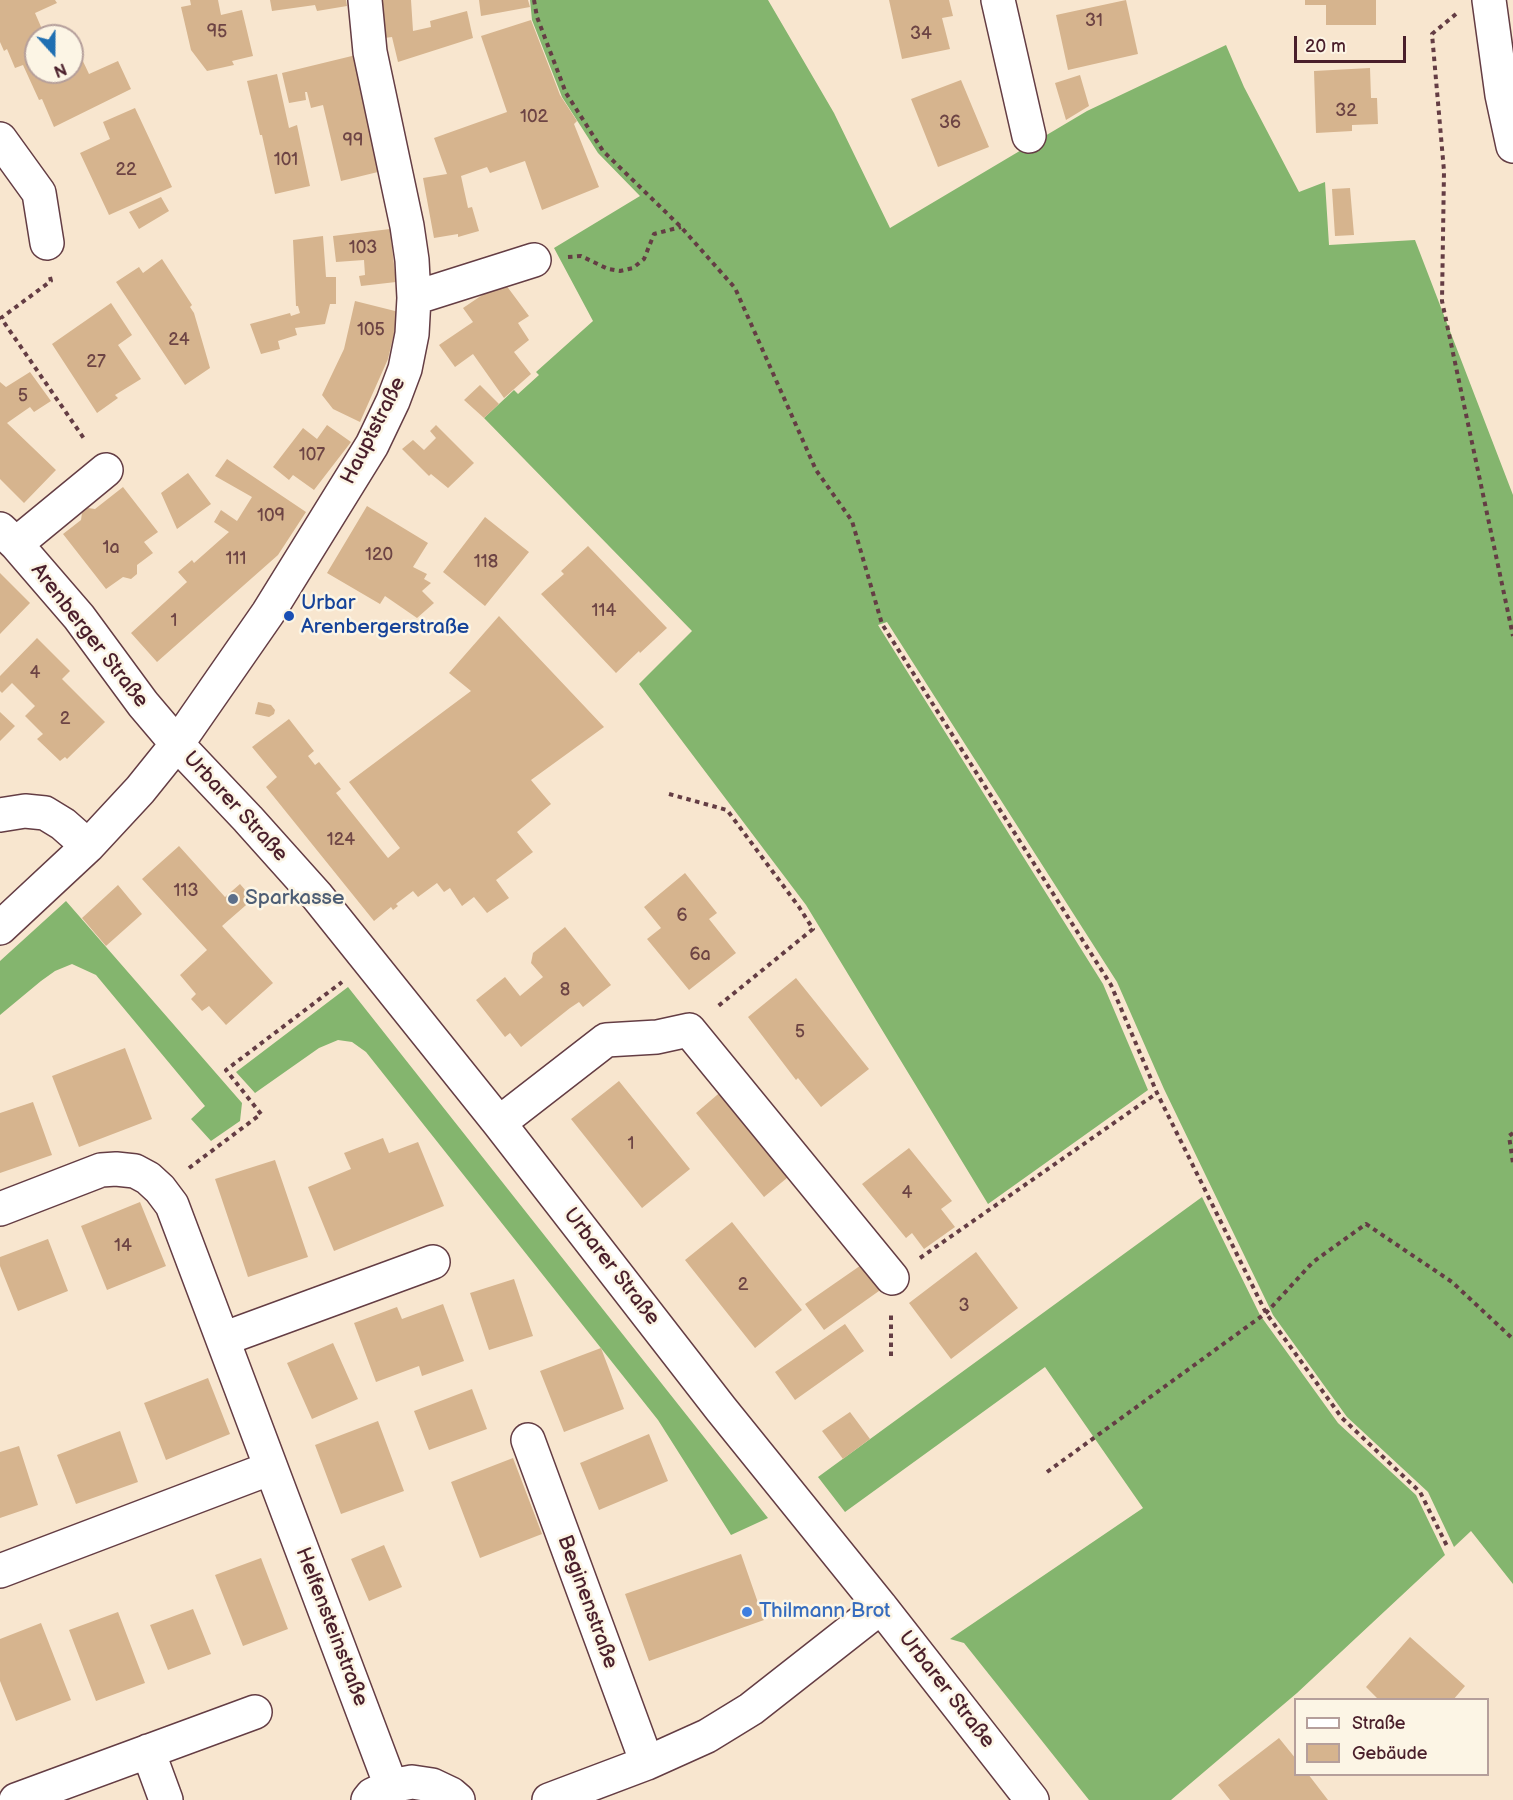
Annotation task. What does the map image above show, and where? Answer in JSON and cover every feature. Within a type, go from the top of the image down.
[{"type":"street","name":"Hauptstraße","points":[[0,928],[88,846],[140,790],[177,744],[268,613],[372,445],[393,401],[405,369],[412,334],[414,298],[407,226],[370,52],[365,0]]},
{"type":"street","points":[[998,0],[1029,136]]},
{"type":"street","points":[[1477,3],[1513,146]]},
{"type":"street","points":[[0,139],[39,193],[47,243]]},
{"type":"street","points":[[414,298],[534,260]]},
{"type":"street","points":[[8,537],[106,470]]},
{"type":"street","name":"Arenberger Straße","points":[[8,537],[79,617],[143,704],[177,744]]},
{"type":"street","name":"Urbarer Straße","points":[[177,744],[289,864],[369,962],[499,1123],[721,1409],[1032,1800]]},
{"type":"street","points":[[0,815],[25,811],[45,813],[63,824],[88,846]]},
{"type":"street","points":[[499,1123],[606,1040],[657,1037],[689,1030],[892,1278]]},
{"type":"street","name":"Helfensteinstraße","points":[[0,1209],[101,1170],[116,1169],[135,1171],[148,1178],[172,1205],[271,1467],[379,1793]]},
{"type":"street","points":[[223,1339],[433,1262]]},
{"type":"street","name":"Beginenstraße","points":[[528,1440],[647,1764]]},
{"type":"street","points":[[0,1571],[271,1467]]},
{"type":"street","points":[[549,1800],[647,1764],[707,1736],[751,1709],[880,1607]]},
{"type":"street","points":[[16,1800],[255,1712]]},
{"type":"street","points":[[148,1751],[166,1800]]},
{"type":"street","points":[[379,1793],[412,1782],[432,1785],[452,1794],[458,1800]]},
{"type":"path","points":[[534,0],[537,17],[566,93],[603,151],[681,227],[735,288],[816,470],[852,520],[882,624],[1111,986],[1157,1093],[1266,1313],[1342,1418],[1420,1492],[1447,1546]]},
{"type":"path","points":[[1477,3],[1432,34],[1444,171],[1442,302],[1513,636]]},
{"type":"path","points":[[534,260],[581,256],[620,272],[633,268],[644,259],[654,234],[681,227]]},
{"type":"path","points":[[47,243],[51,281],[2,318],[106,470]]},
{"type":"path","points":[[669,794],[727,810],[800,907],[813,929],[689,1030]]},
{"type":"path","points":[[160,1189],[261,1114],[226,1070],[369,962]]},
{"type":"path","points":[[891,1356],[892,1278],[1157,1093]]},
{"type":"path","points":[[1513,1133],[1509,1136],[1513,1163]]},
{"type":"path","points":[[1047,1472],[1266,1313],[1313,1262],[1366,1224],[1452,1282],[1513,1339]]},
{"type":"green space","points":[[530,0],[768,0],[834,113],[890,228],[1087,111],[1226,45],[1244,87],[1299,192],[1325,182],[1329,245],[1415,240],[1513,495],[1513,1584],[1471,1531],[1454,1547],[1428,1492],[1347,1417],[1273,1315],[1164,1089],[1117,982],[887,622],[878,625],[1103,984],[1148,1090],[988,1204],[806,905],[639,684],[692,631],[484,418],[514,390],[518,394],[539,375],[536,372],[593,321],[554,248],[640,196],[598,153],[562,97],[532,20]]},
{"type":"green space","points":[[66,901],[242,1103],[240,1121],[211,1141],[191,1119],[205,1106],[96,975],[72,964],[55,971],[0,1015],[0,961]]},
{"type":"green space","points":[[348,987],[768,1518],[731,1535],[658,1420],[366,1052],[352,1042],[338,1040],[319,1048],[255,1093],[236,1072]]},
{"type":"green space","points":[[1202,1197],[1260,1315],[1338,1423],[1416,1495],[1445,1555],[1297,1693],[1171,1800],[1089,1800],[964,1643],[950,1639],[1143,1508],[1045,1367],[845,1512],[818,1477]]},
{"type":"building","points":[[0,0],[55,0],[57,3],[35,13],[40,24],[24,24],[24,67],[23,65],[15,68],[7,49],[4,51],[0,42]]},
{"type":"building","points":[[190,0],[218,0],[221,15],[242,10],[253,56],[232,61],[234,65],[207,71],[191,50],[181,7],[191,5]]},
{"type":"building","points":[[270,0],[346,0],[347,6],[317,11],[315,5],[272,11]]},
{"type":"building","points":[[380,0],[411,0],[413,31],[431,27],[430,21],[467,11],[473,38],[398,62],[392,37],[384,38]]},
{"type":"building","points":[[479,0],[528,0],[530,7],[481,16]]},
{"type":"building","points":[[889,0],[949,0],[953,16],[942,18],[950,49],[902,59]]},
{"type":"building","points":[[1126,0],[1138,54],[1068,70],[1056,15]]},
{"type":"building","points":[[1305,0],[1376,0],[1376,25],[1326,25],[1326,5],[1305,5]]},
{"type":"building","points":[[531,20],[560,95],[577,121],[574,124],[599,187],[542,210],[525,161],[490,173],[487,167],[461,176],[468,208],[472,207],[479,231],[458,237],[458,234],[434,238],[423,178],[447,174],[434,138],[507,112],[481,36]]},
{"type":"building","points":[[356,55],[382,171],[341,181],[323,105],[311,108],[307,92],[305,92],[306,100],[289,103],[282,73]]},
{"type":"building","points":[[118,61],[131,89],[54,127],[42,99],[39,100],[32,84],[84,84],[84,63],[89,74]]},
{"type":"building","points":[[1370,68],[1371,98],[1377,98],[1378,124],[1352,125],[1352,131],[1316,133],[1314,71]]},
{"type":"building","points":[[277,74],[289,128],[297,125],[310,186],[275,194],[247,81]]},
{"type":"building","points":[[1080,75],[1089,106],[1066,120],[1055,83]]},
{"type":"building","points":[[961,80],[989,147],[938,167],[911,99]]},
{"type":"building","points":[[135,108],[172,187],[109,215],[80,153],[110,139],[103,122]]},
{"type":"building","points":[[1350,188],[1354,235],[1335,236],[1332,189]]},
{"type":"building","points":[[161,197],[169,211],[139,229],[129,212]]},
{"type":"building","points":[[390,229],[396,282],[361,286],[359,276],[365,275],[364,260],[336,262],[333,236]]},
{"type":"building","points":[[323,236],[326,277],[336,277],[336,304],[330,304],[325,324],[295,328],[297,335],[278,341],[280,349],[261,354],[250,324],[290,313],[291,316],[300,313],[296,306],[293,240]]},
{"type":"building","points":[[162,259],[192,305],[190,307],[194,313],[210,368],[185,385],[116,282],[139,267],[143,273]]},
{"type":"building","points":[[503,281],[529,316],[518,323],[529,340],[514,352],[531,374],[504,398],[473,354],[455,367],[439,345],[473,322],[463,308]]},
{"type":"building","points":[[355,301],[399,312],[388,359],[360,422],[333,409],[322,395],[344,349]]},
{"type":"building","points":[[111,303],[132,335],[118,345],[141,379],[115,395],[118,398],[97,413],[52,344]]},
{"type":"building","points":[[30,372],[51,401],[34,412],[30,407],[7,423],[56,470],[24,503],[0,479],[0,382],[6,387]]},
{"type":"building","points":[[480,385],[499,404],[484,418],[464,400]]},
{"type":"building","points":[[327,425],[351,442],[314,490],[293,475],[289,480],[273,467],[303,428],[317,439]]},
{"type":"building","points":[[436,425],[474,463],[448,488],[431,474],[429,476],[402,449],[413,440],[424,450],[436,438],[430,431]]},
{"type":"building","points":[[227,459],[306,512],[278,555],[157,662],[131,633],[187,582],[178,572],[192,560],[194,563],[229,532],[214,522],[221,510],[237,521],[252,497],[215,476]]},
{"type":"building","points":[[188,473],[211,504],[177,529],[161,493]]},
{"type":"building","points":[[123,487],[158,532],[144,542],[153,553],[137,565],[137,574],[131,579],[123,577],[106,589],[63,534],[81,520],[82,513],[88,508],[95,509]]},
{"type":"building","points":[[367,506],[428,543],[413,567],[427,574],[424,579],[431,583],[422,591],[434,603],[417,618],[385,596],[380,604],[327,573]]},
{"type":"building","points":[[485,517],[529,552],[485,606],[443,572]]},
{"type":"building","points":[[588,546],[667,628],[616,673],[541,594],[564,574],[561,571]]},
{"type":"building","points":[[0,573],[30,603],[0,634]]},
{"type":"building","points":[[499,616],[604,727],[531,780],[551,804],[517,832],[533,852],[496,880],[509,898],[487,913],[474,897],[462,906],[450,888],[444,892],[437,883],[418,897],[413,891],[396,904],[398,906],[393,910],[391,907],[374,921],[266,787],[277,777],[252,747],[289,719],[314,751],[308,756],[315,765],[319,762],[341,789],[336,793],[388,858],[400,848],[349,782],[471,691],[449,673]]},
{"type":"building","points":[[37,638],[70,671],[62,679],[105,722],[67,759],[65,757],[60,761],[37,739],[43,734],[25,716],[35,706],[12,683],[2,693],[0,691],[0,676]]},
{"type":"building","points":[[258,702],[271,705],[275,710],[274,714],[269,717],[255,714]]},
{"type":"building","points":[[0,712],[15,726],[0,741]]},
{"type":"building","points":[[179,846],[225,897],[240,884],[253,899],[222,926],[273,983],[226,1025],[209,1006],[202,1011],[191,999],[196,994],[180,975],[207,950],[142,879]]},
{"type":"building","points":[[685,873],[717,913],[709,919],[736,953],[689,990],[647,939],[661,928],[644,907]]},
{"type":"building","points":[[118,885],[142,914],[106,946],[82,918]]},
{"type":"building","points":[[565,927],[611,985],[583,1007],[579,1002],[570,1008],[521,1047],[510,1033],[505,1037],[476,1000],[505,977],[520,996],[543,977],[531,963],[533,953]]},
{"type":"building","points":[[796,978],[869,1069],[821,1107],[798,1078],[796,1080],[748,1017]]},
{"type":"building","points":[[125,1048],[152,1119],[79,1147],[52,1076]]},
{"type":"building","points":[[619,1081],[690,1169],[642,1208],[571,1119]]},
{"type":"building","points":[[724,1089],[793,1173],[764,1197],[696,1113]]},
{"type":"building","points":[[33,1102],[52,1155],[0,1173],[0,1113]]},
{"type":"building","points":[[383,1138],[389,1153],[418,1142],[444,1206],[334,1251],[308,1187],[351,1169],[344,1153]]},
{"type":"building","points":[[909,1148],[952,1201],[941,1209],[955,1227],[924,1249],[912,1233],[906,1238],[862,1184]]},
{"type":"building","points":[[275,1160],[308,1257],[248,1277],[215,1179]]},
{"type":"building","points":[[140,1202],[166,1266],[107,1290],[81,1226]]},
{"type":"building","points":[[732,1222],[802,1310],[755,1348],[685,1260]]},
{"type":"building","points":[[48,1239],[68,1291],[18,1311],[0,1266],[0,1257]]},
{"type":"building","points":[[976,1252],[1018,1308],[951,1359],[909,1303]]},
{"type":"building","points":[[867,1261],[886,1286],[824,1330],[805,1304]]},
{"type":"building","points":[[514,1279],[533,1336],[489,1350],[470,1293]]},
{"type":"building","points":[[443,1304],[464,1361],[422,1376],[419,1366],[376,1382],[354,1323],[397,1307],[402,1319]]},
{"type":"building","points":[[845,1324],[864,1351],[795,1400],[775,1372]]},
{"type":"building","points":[[333,1343],[358,1399],[312,1419],[287,1363]]},
{"type":"building","points":[[601,1348],[624,1409],[564,1432],[540,1371]]},
{"type":"building","points":[[208,1378],[230,1434],[166,1460],[144,1403]]},
{"type":"building","points":[[472,1389],[487,1429],[429,1450],[414,1411]]},
{"type":"building","points":[[850,1412],[870,1439],[843,1459],[822,1431]]},
{"type":"building","points":[[378,1421],[404,1491],[341,1514],[315,1445]]},
{"type":"building","points":[[120,1431],[138,1482],[76,1504],[57,1455]]},
{"type":"building","points":[[649,1434],[668,1481],[599,1510],[580,1463]]},
{"type":"building","points":[[19,1446],[38,1505],[0,1518],[0,1452]]},
{"type":"building","points":[[513,1458],[542,1534],[480,1558],[451,1482]]},
{"type":"building","points":[[384,1545],[402,1587],[369,1601],[351,1559]]},
{"type":"building","points":[[741,1554],[764,1620],[649,1661],[625,1594]]},
{"type":"building","points":[[261,1558],[288,1629],[243,1646],[215,1575]]},
{"type":"building","points":[[193,1609],[211,1654],[168,1670],[150,1625]]},
{"type":"building","points":[[118,1612],[145,1683],[96,1701],[69,1630]]},
{"type":"building","points":[[41,1623],[71,1700],[16,1721],[0,1681],[0,1639]]},
{"type":"building","points":[[1410,1637],[1465,1686],[1455,1698],[1377,1698],[1366,1687]]},
{"type":"building","points":[[1279,1738],[1294,1757],[1294,1776],[1310,1776],[1328,1800],[1230,1800],[1218,1785]]},
{"type":"place","name":"Urbar Arenbergerstraße","points":[[289,616]]},
{"type":"place","name":"Sparkasse","points":[[233,899]]},
{"type":"place","name":"Thilmann Brot","points":[[747,1612]]}]
